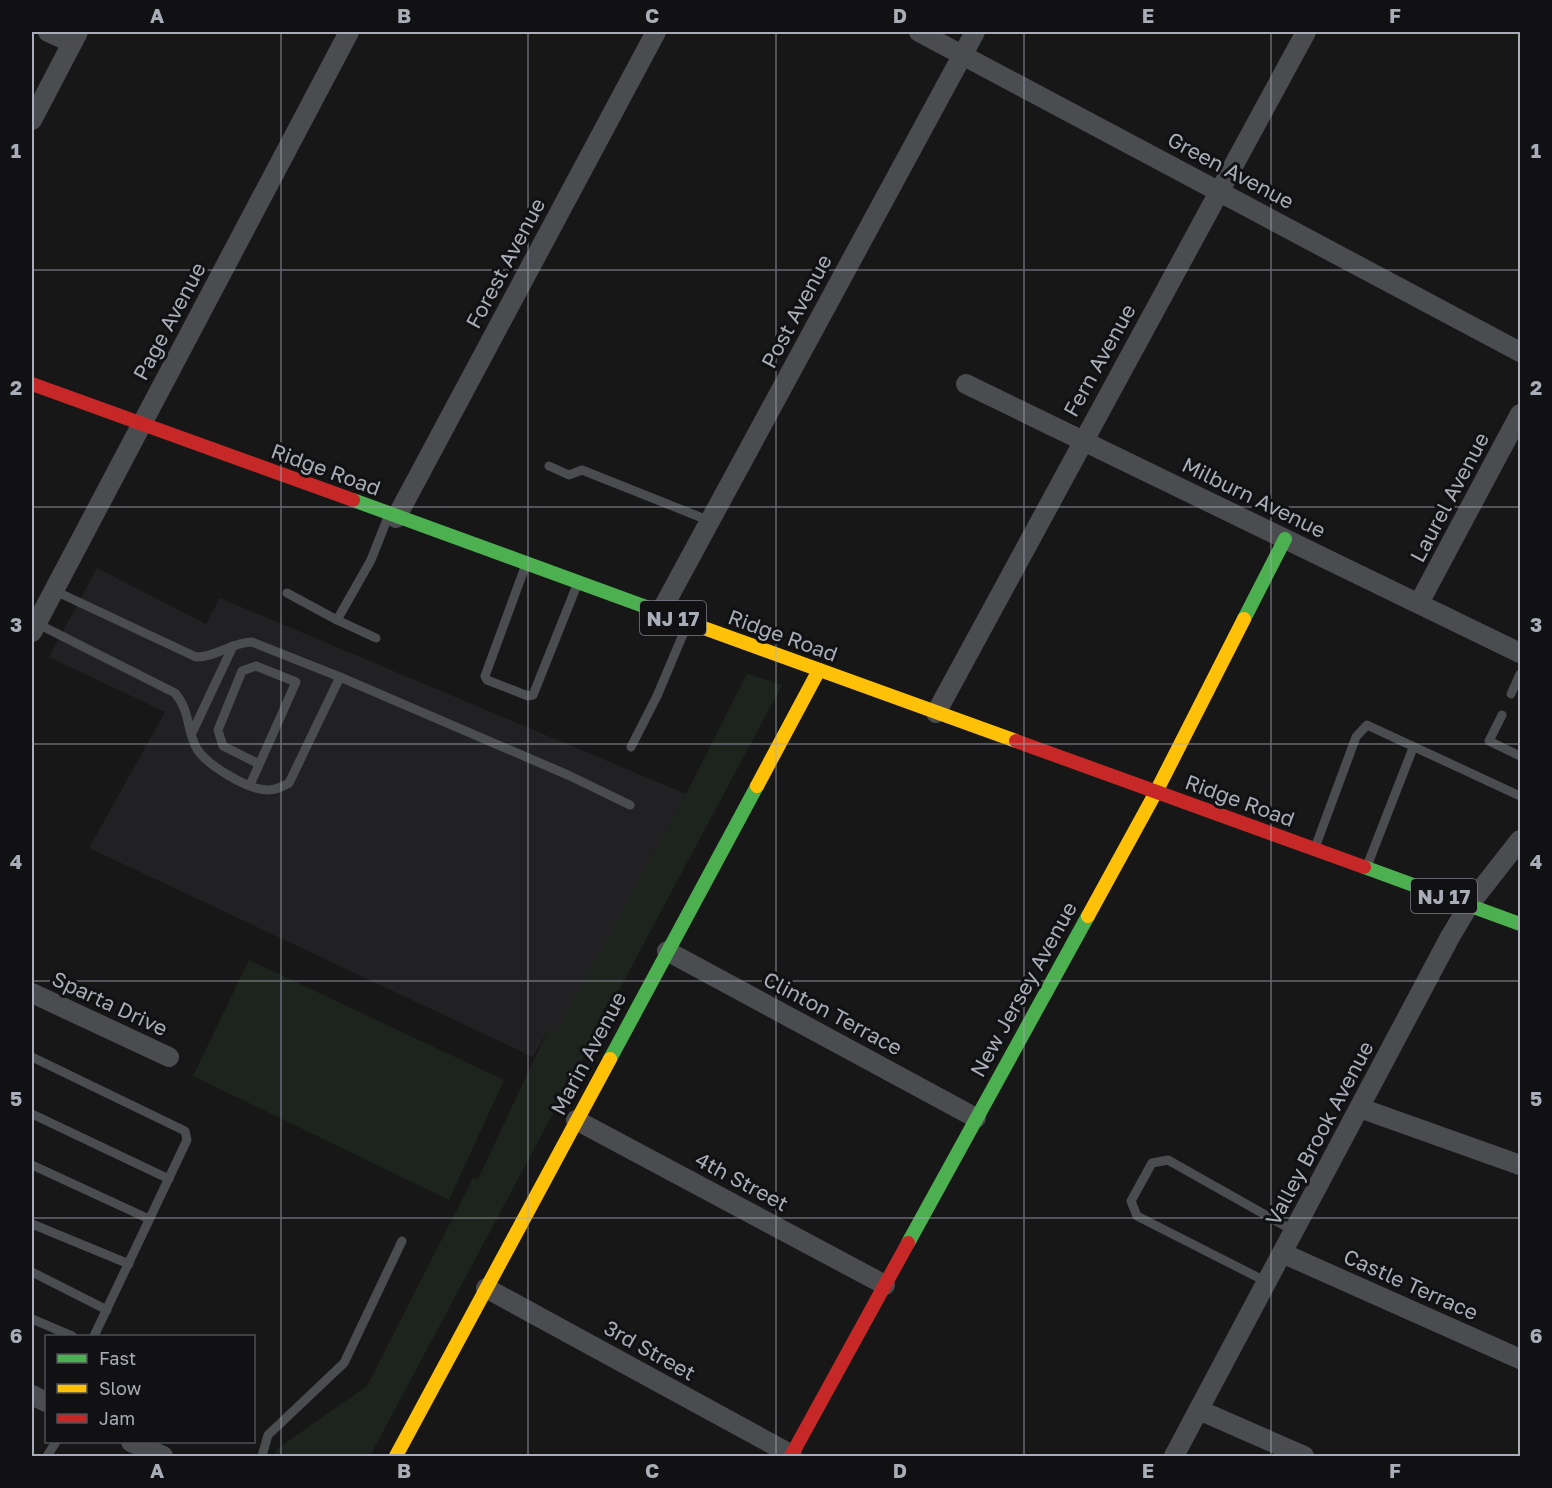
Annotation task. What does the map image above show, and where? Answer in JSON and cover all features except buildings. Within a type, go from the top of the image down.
[{"type":"street","points":[[32,120],[75,37],[48,32]]},
{"type":"street","name":"Page Avenue","points":[[33,624],[349,32]]},
{"type":"street","name":"Forest Avenue","points":[[392,516],[656,32]]},
{"type":"street","name":"Green Avenue","points":[[919,32],[1521,352]]},
{"type":"street","name":"Post Avenue","points":[[660,613],[975,32]]},
{"type":"street","name":"Fern Avenue","points":[[936,713],[1306,32]]},
{"type":"street","name":"Ridge Road","points":[[32,384],[1521,924]]},
{"type":"street","name":"Milburn Avenue","points":[[966,384],[1521,653]]},
{"type":"street","name":"Laurel Avenue","points":[[1419,603],[1521,414]]},
{"type":"street","name":"New Jersey Avenue","points":[[791,1456],[1156,792],[1285,538]]},
{"type":"street","name":"Marin Avenue","points":[[396,1456],[819,670]]},
{"type":"street","name":"Valley Brook Avenue","points":[[1174,1456],[1469,905],[1521,840]]},
{"type":"street","name":"Clinton Terrace","points":[[667,951],[976,1118]]},
{"type":"street","name":"Sparta Drive","points":[[32,993],[169,1057]]},
{"type":"street","points":[[1360,1108],[1521,1165]]},
{"type":"street","name":"4th Street","points":[[576,1120],[885,1285]]},
{"type":"street","name":"Castle Terrace","points":[[1282,1253],[1521,1359]]},
{"type":"street","name":"3rd Street","points":[[486,1288],[791,1456]]},
{"type":"street","points":[[1199,1410],[1304,1456]]},
{"type":"street","points":[[132,1443],[162,1456]]},
{"type":"lane","points":[[549,466],[568,475],[582,470],[710,521]]},
{"type":"lane","points":[[337,620],[392,516]]},
{"type":"lane","points":[[526,564],[485,676],[486,680],[528,696],[533,695],[577,583]]},
{"type":"lane","points":[[53,590],[196,657],[213,656],[233,646],[252,642],[340,677],[568,775],[630,805]]},
{"type":"lane","points":[[287,593],[376,638]]},
{"type":"lane","points":[[630,747],[657,696],[688,623]]},
{"type":"lane","points":[[33,624],[176,693],[187,709],[196,748],[211,764],[265,791],[278,789],[289,783],[340,677]]},
{"type":"lane","points":[[192,734],[233,646]]},
{"type":"lane","points":[[250,784],[296,682],[256,666],[242,670],[218,730],[223,746],[259,764]]},
{"type":"lane","points":[[1511,694],[1521,674]]},
{"type":"lane","points":[[1502,715],[1489,741],[1521,756]]},
{"type":"lane","points":[[1314,849],[1356,737],[1366,725],[1521,796]]},
{"type":"lane","points":[[1366,868],[1413,748]]},
{"type":"lane","points":[[32,1057],[185,1131],[187,1140],[94,1335]]},
{"type":"lane","points":[[32,1114],[169,1179]]},
{"type":"lane","points":[[1267,1282],[1137,1216],[1131,1201],[1152,1163],[1168,1160],[1294,1231]]},
{"type":"lane","points":[[32,1165],[149,1219]]},
{"type":"lane","points":[[32,1224],[129,1264]]},
{"type":"lane","points":[[262,1456],[268,1435],[344,1363],[402,1241]]},
{"type":"lane","points":[[32,1272],[106,1310]]},
{"type":"lane","points":[[32,1319],[70,1335]]},
{"type":"lane","points":[[47,1456],[55,1443]]},
{"type":"shaded area","points":[[97,568],[206,624],[220,598],[686,794],[555,1034],[548,1030],[533,1057],[89,848],[165,712],[49,657]]},
{"type":"shaded area","points":[[747,674],[782,685],[370,1456],[274,1456],[277,1449],[367,1386],[473,1178],[478,1179],[548,1030],[555,1033],[686,794]]},
{"type":"shaded area","points":[[249,960],[504,1080],[449,1200],[193,1076]]},
{"type":"traffic: fast","points":[[353,500],[701,627]]},
{"type":"traffic: fast","points":[[1244,619],[1285,539]]},
{"type":"traffic: fast","points":[[610,1059],[757,786]]},
{"type":"traffic: fast","points":[[1364,867],[1520,924]]},
{"type":"traffic: fast","points":[[908,1243],[1088,916]]},
{"type":"traffic: slow","points":[[1088,916],[1156,792],[1244,619]]},
{"type":"traffic: slow","points":[[701,627],[1016,741]]},
{"type":"traffic: slow","points":[[757,786],[819,670]]},
{"type":"traffic: slow","points":[[396,1456],[610,1059]]},
{"type":"traffic: jam","points":[[32,384],[353,500]]},
{"type":"traffic: jam","points":[[1016,741],[1364,867]]},
{"type":"traffic: jam","points":[[791,1456],[908,1243]]}]
